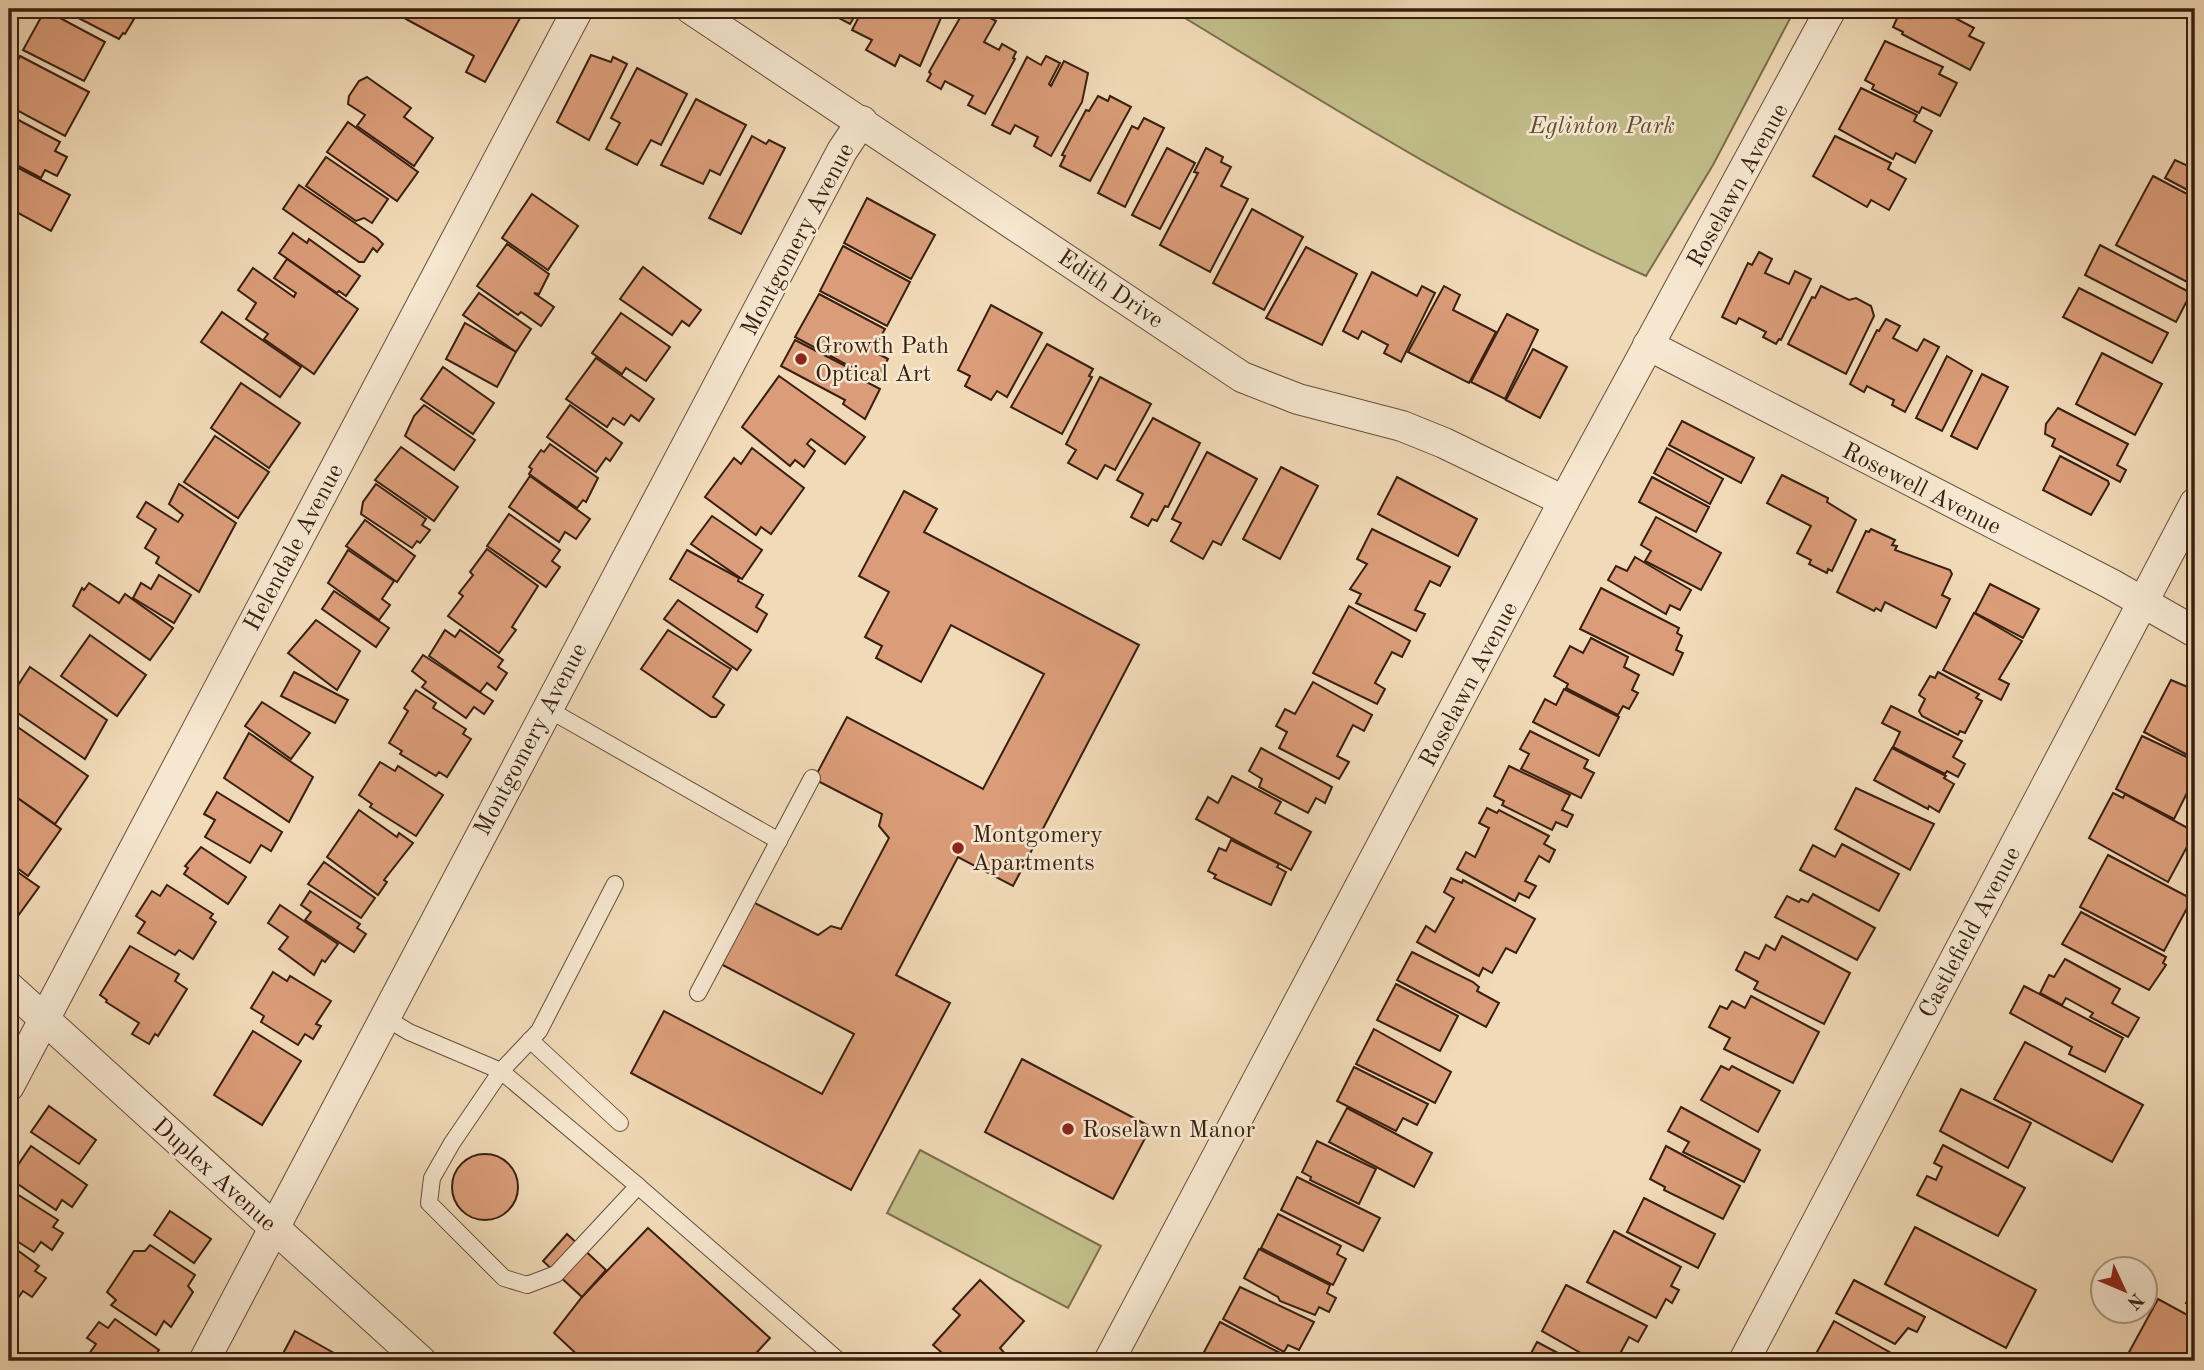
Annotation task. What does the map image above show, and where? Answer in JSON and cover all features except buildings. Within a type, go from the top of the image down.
[{"type":"street","name":"Helendale Avenue","points":[[9,1086],[578,9]]},
{"type":"street","name":"Edith Drive","points":[[691,9],[1242,377],[1298,400],[1402,426],[1444,443],[1564,501]]},
{"type":"street","name":"Roselawn Avenue","points":[[1109,1361],[1564,501],[1831,9]]},
{"type":"street","name":"Montgomery Avenue","points":[[204,1361],[546,708],[842,151],[862,121]]},
{"type":"street","name":"Rosewell Avenue","points":[[1648,345],[2144,602],[2195,632]]},
{"type":"street","name":"Castlefield Avenue","points":[[1744,1361],[2195,503]]},
{"type":"street","name":"Duplex Avenue","points":[[9,986],[421,1361]]},
{"type":"lane","points":[[546,708],[779,841]]},
{"type":"lane","points":[[698,993],[812,778]]},
{"type":"lane","points":[[615,884],[539,1031],[500,1071],[432,1178],[429,1203],[504,1278],[527,1285],[556,1274],[638,1185]]},
{"type":"lane","points":[[384,1017],[409,1032],[500,1071],[638,1185],[838,1360]]},
{"type":"lane","points":[[530,1040],[620,1123]]},
{"type":"green space","name":"Eglinton Park","points":[[1170,9],[1795,9],[1713,165],[1646,276],[1463,184]]},
{"type":"green space","points":[[920,1150],[1101,1246],[1068,1308],[887,1213]]},
{"type":"place","name":"Growth Path Optical Art","points":[[801,359]]},
{"type":"place","name":"Montgomery Apartments","points":[[958,848]]},
{"type":"place","name":"Roselawn Manor","points":[[1068,1129]]}]
